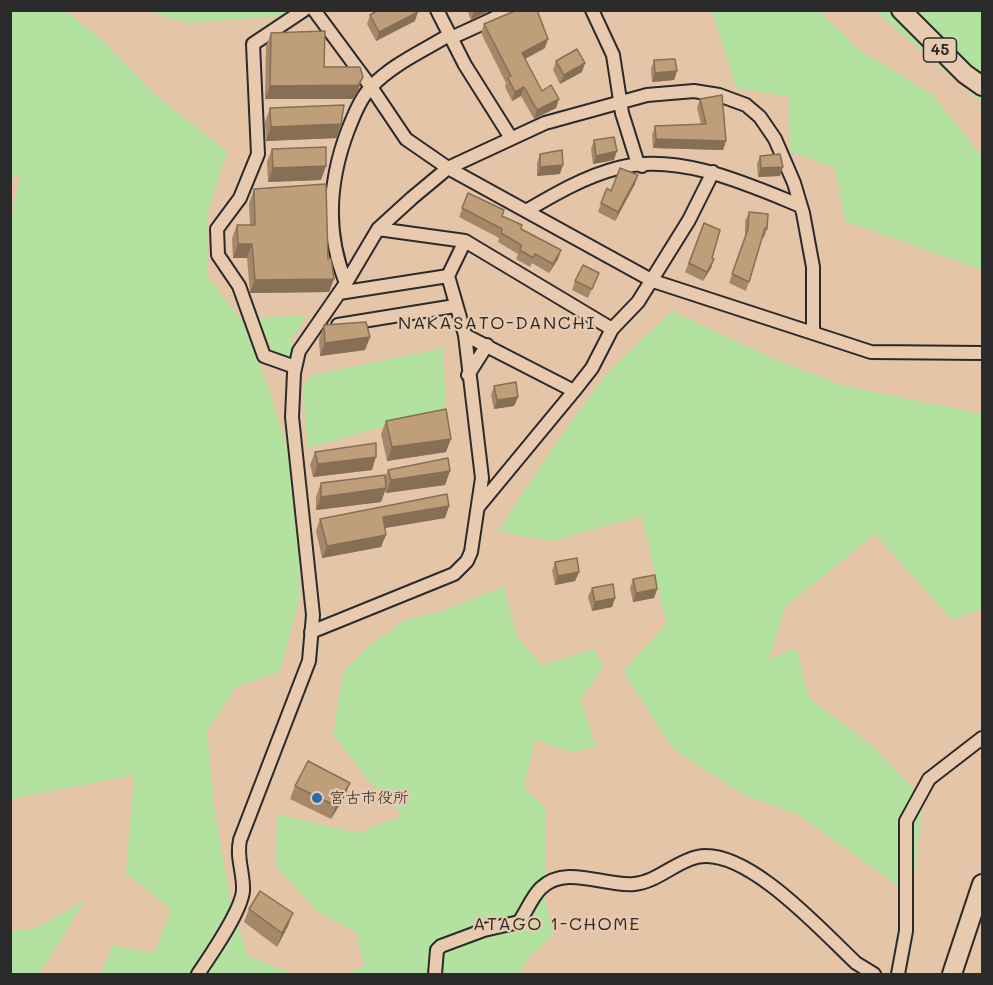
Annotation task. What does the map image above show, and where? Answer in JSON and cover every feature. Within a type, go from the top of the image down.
[{"type":"highway","name":"45","points":[[901,10],[957,67],[982,86]]},
{"type":"highway","points":[[952,975],[982,884]]},
{"type":"street","points":[[295,367],[264,356],[239,286],[218,255],[217,229],[240,198],[258,154],[253,44],[304,10]]},
{"type":"street","points":[[314,10],[406,139],[448,168],[653,281],[871,352],[982,353]]},
{"type":"street","points":[[437,10],[450,37],[511,138]]},
{"type":"street","points":[[343,288],[332,221],[332,185],[355,111],[371,87],[395,67],[450,37],[512,10]]},
{"type":"street","points":[[592,10],[613,55],[620,101],[637,161],[642,166]]},
{"type":"street","points":[[198,975],[216,948],[242,896],[237,853],[240,840],[309,661],[314,615],[292,417],[295,367],[299,351],[343,288],[378,229],[448,168],[545,123],[647,95],[694,91],[719,95],[746,105],[760,117],[775,139],[794,183],[813,267],[813,333]]},
{"type":"street","points":[[526,211],[594,176],[621,167],[642,166],[698,168],[801,206]]},
{"type":"street","points":[[478,507],[592,368],[612,329],[638,302],[653,281],[689,220],[713,172]]},
{"type":"street","points":[[378,229],[465,241],[612,329]]},
{"type":"street","points":[[311,632],[454,573],[467,561],[471,552],[482,478],[465,335],[448,276],[465,241]]},
{"type":"street","points":[[343,288],[448,276]]},
{"type":"street","points":[[312,330],[455,306]]},
{"type":"street","points":[[465,335],[574,391]]},
{"type":"street","points":[[468,375],[487,345]]},
{"type":"street","points":[[898,975],[906,931],[906,821],[929,779],[982,738]]},
{"type":"street","points":[[435,975],[437,950],[441,946],[484,930],[519,922],[534,897],[549,882],[561,878],[590,879],[612,884],[636,884],[696,857],[711,856],[726,859],[761,876],[856,963],[874,975]]},
{"type":"green space","points":[[11,11],[66,11],[103,41],[156,96],[227,151],[208,213],[207,276],[242,321],[267,384],[284,438],[301,519],[299,600],[280,671],[235,688],[207,732],[215,813],[231,903],[248,956],[293,974],[101,974],[113,945],[154,953],[171,909],[126,873],[134,775],[11,799],[10,225],[20,175],[11,178]]},
{"type":"green space","points":[[146,11],[342,11],[188,23]]},
{"type":"green space","points":[[712,11],[819,11],[861,51],[933,95],[982,157],[982,270],[845,221],[835,168],[790,151],[790,97],[736,88]]},
{"type":"green space","points":[[875,11],[982,11],[982,103]]},
{"type":"green space","points":[[672,311],[770,357],[841,385],[982,414],[982,609],[952,620],[875,534],[786,606],[769,659],[796,648],[809,698],[870,744],[923,798],[912,896],[797,814],[744,795],[673,749],[623,671],[666,624],[642,516],[551,541],[498,531],[562,434],[608,372]]},
{"type":"green space","points":[[306,316],[299,330],[291,336],[294,358],[276,357],[257,317]]},
{"type":"green space","points":[[443,348],[446,409],[308,448],[303,386],[312,375]]},
{"type":"green space","points":[[504,586],[517,637],[542,665],[594,649],[603,667],[581,698],[596,747],[572,752],[535,740],[524,788],[546,809],[545,899],[553,935],[526,961],[520,974],[346,974],[364,967],[356,932],[320,913],[276,867],[277,814],[358,833],[402,816],[368,780],[333,734],[343,672],[370,645],[407,619],[442,611]]},
{"type":"green space","points":[[85,900],[41,971],[36,974],[11,974],[11,931],[37,928]]},
{"type":"building","points":[[378,10],[418,10],[418,12],[379,32],[370,15]]},
{"type":"building","points":[[517,10],[537,10],[548,39],[522,53],[542,91],[551,85],[559,99],[537,110],[524,87],[515,92],[508,78],[511,76],[484,24]]},
{"type":"building","points":[[325,31],[324,67],[360,67],[363,77],[358,85],[270,86],[271,33]]},
{"type":"building","points":[[577,49],[585,63],[564,75],[556,61]]},
{"type":"building","points":[[675,59],[677,71],[655,73],[654,60]]},
{"type":"building","points":[[722,95],[726,141],[656,139],[655,126],[706,124],[700,99]]},
{"type":"building","points":[[344,105],[341,124],[271,127],[270,108]]},
{"type":"building","points":[[614,137],[617,151],[596,156],[594,140]]},
{"type":"building","points":[[326,147],[326,166],[273,168],[272,149]]},
{"type":"building","points":[[562,150],[563,165],[540,167],[540,154]]},
{"type":"building","points":[[780,154],[783,167],[761,168],[760,156]]},
{"type":"building","points":[[620,168],[638,175],[618,212],[601,203],[607,188],[611,191]]},
{"type":"building","points":[[326,184],[328,259],[331,258],[334,279],[255,280],[252,244],[238,244],[237,225],[255,225],[254,189]]},
{"type":"building","points":[[468,193],[504,210],[502,216],[522,225],[521,229],[561,250],[553,264],[535,254],[533,258],[520,250],[521,245],[501,233],[502,229],[462,208]]},
{"type":"building","points":[[749,212],[768,214],[767,229],[765,228],[749,282],[732,274],[748,229]]},
{"type":"building","points":[[704,223],[720,230],[712,258],[714,259],[707,272],[689,263]]},
{"type":"building","points":[[583,265],[599,273],[592,289],[575,281]]},
{"type":"building","points":[[366,322],[370,337],[325,343],[324,325]]},
{"type":"building","points":[[516,382],[518,397],[497,400],[494,386]]},
{"type":"building","points":[[446,409],[451,439],[392,447],[386,421]]},
{"type":"building","points":[[376,443],[376,457],[318,464],[315,452]]},
{"type":"building","points":[[448,458],[450,471],[391,480],[388,470]]},
{"type":"building","points":[[385,475],[386,488],[321,497],[321,483]]},
{"type":"building","points":[[447,494],[449,506],[383,517],[386,535],[327,546],[320,519]]},
{"type":"building","points":[[577,558],[579,572],[558,576],[555,562]]},
{"type":"building","points":[[655,575],[657,589],[636,593],[633,579]]},
{"type":"building","points":[[613,584],[615,598],[595,602],[592,588]]},
{"type":"building","points":[[308,761],[350,783],[336,806],[295,786]]},
{"type":"building","points":[[260,891],[293,913],[282,933],[249,909]]},
{"type":"place","name":"宮古市役所","points":[[317,798]]},
{"type":"district","name":"NAKASATO-DANCHI","points":[[497,323]]},
{"type":"district","name":"ATAGO 1-CHOME","points":[[557,924]]}]
